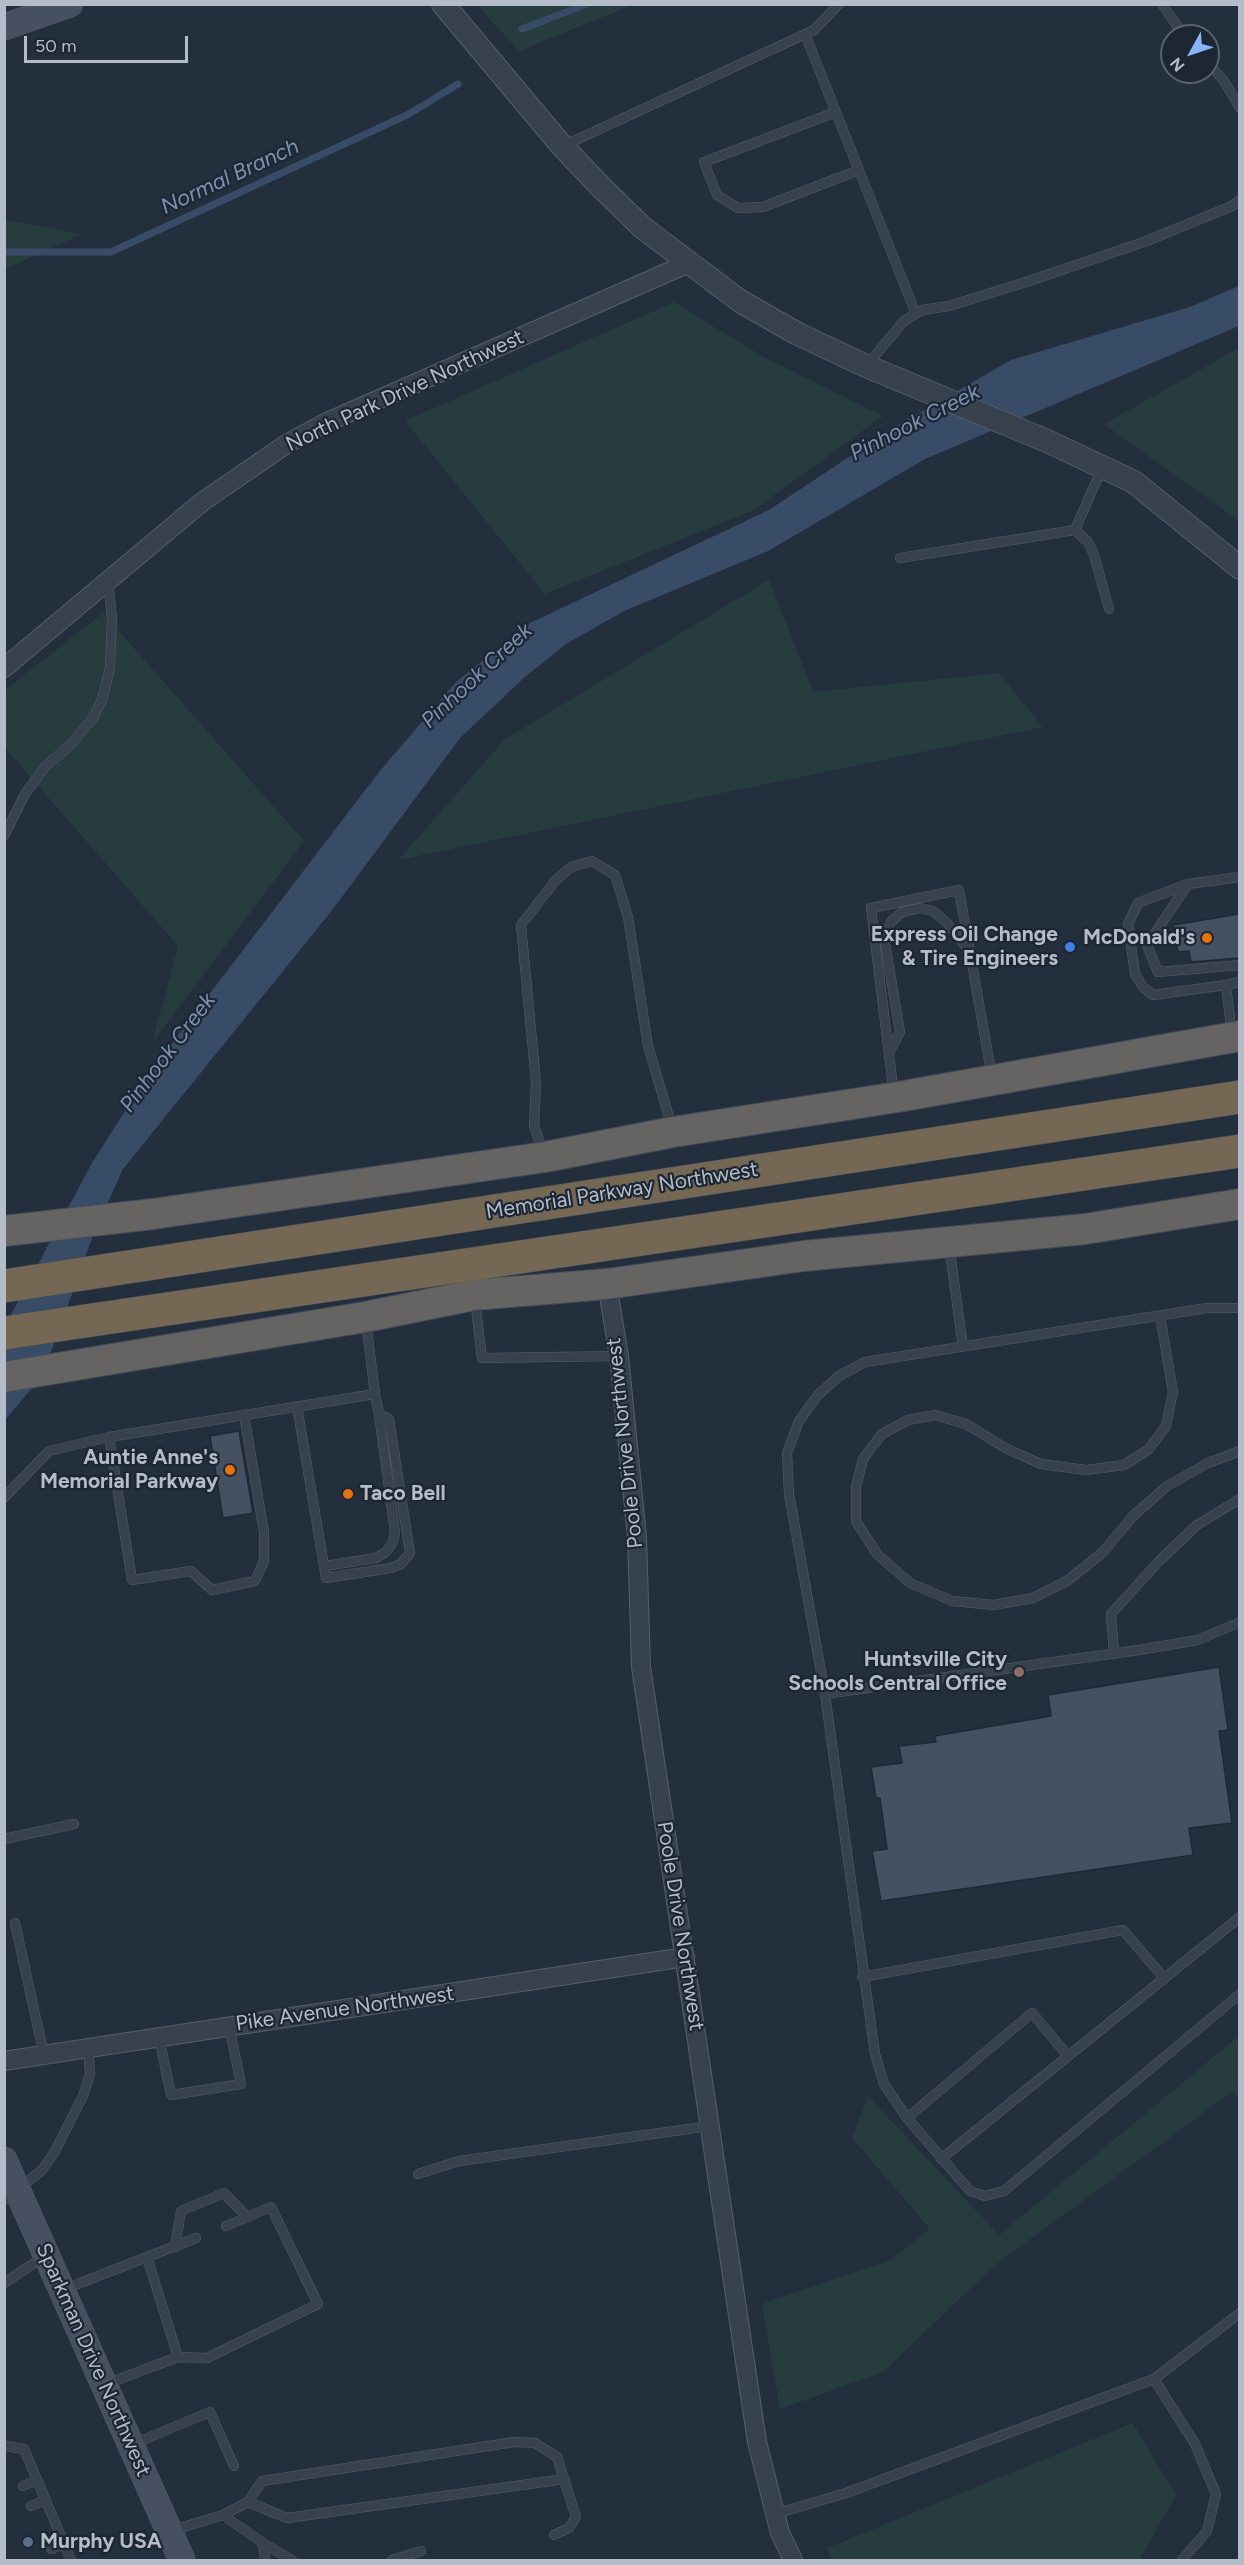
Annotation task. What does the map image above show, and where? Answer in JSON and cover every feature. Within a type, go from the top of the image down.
[{"type":"highway","points":[[4,1231],[153,1214],[545,1157],[673,1132],[1232,1040]]},
{"type":"highway","name":"Memorial Parkway Northwest","points":[[4,1286],[1239,1097]]},
{"type":"highway","points":[[4,1333],[1239,1151]]},
{"type":"highway","points":[[4,1377],[365,1317],[474,1295],[607,1284],[804,1256],[1085,1228],[1239,1204]]},
{"type":"main road","points":[[4,27],[70,4]]},
{"type":"main road","name":"Sparkman Drive Northwest","points":[[4,2160],[10,2195],[46,2256],[182,2560]]},
{"type":"street","points":[[443,4],[562,146],[643,228],[740,301],[866,366],[1047,441],[1134,482],[1239,568]]},
{"type":"street","name":"North Park Drive Northwest","points":[[4,668],[202,502],[285,445],[325,423],[689,263]]},
{"type":"street","name":"Poole Drive Northwest","points":[[607,1284],[619,1356],[637,1537],[639,1659],[758,2442],[780,2533],[793,2560]]},
{"type":"street","name":"Pike Avenue Northwest","points":[[4,2061],[685,1957]]},
{"type":"lane","points":[[562,146],[813,30],[839,4]]},
{"type":"lane","points":[[1162,4],[1176,24]]},
{"type":"lane","points":[[805,34],[916,314]]},
{"type":"lane","points":[[1220,76],[1239,108]]},
{"type":"lane","points":[[836,112],[704,162],[717,195],[738,208],[763,207],[859,170]]},
{"type":"lane","points":[[866,366],[904,321],[916,314],[1029,282],[1144,242],[1232,206],[1239,200]]},
{"type":"lane","points":[[1075,530],[1102,468]]},
{"type":"lane","points":[[900,558],[1075,530]]},
{"type":"lane","points":[[1075,530],[1088,542],[1094,555],[1109,609]]},
{"type":"lane","points":[[4,836],[26,794],[45,767],[70,745],[93,718],[102,700],[110,668],[112,618],[108,580]]},
{"type":"lane","points":[[545,1157],[534,1126],[536,1082],[521,925],[556,880],[571,867],[592,861],[615,875],[628,917],[648,1046],[673,1132]]},
{"type":"lane","points":[[1239,877],[1188,884],[1138,903],[1128,924],[1135,974],[1143,987],[1153,995],[1239,982]]},
{"type":"lane","points":[[1188,884],[1147,945],[1158,972],[1239,965]]},
{"type":"lane","points":[[894,1097],[871,908],[959,890],[992,1080]]},
{"type":"lane","points":[[888,1053],[900,1032],[884,937],[891,922],[902,912],[920,908],[933,911],[947,923],[970,951]]},
{"type":"lane","points":[[1226,985],[1232,1040]]},
{"type":"lane","points":[[948,1242],[963,1347]]},
{"type":"lane","points":[[474,1295],[482,1358],[619,1356]]},
{"type":"lane","points":[[1239,1308],[1207,1308],[865,1362],[839,1376],[818,1395],[799,1421],[787,1453],[789,1494],[825,1694],[862,1977],[875,2054],[884,2084],[907,2118],[941,2159],[970,2191],[985,2196],[1004,2191],[1239,1994]]},
{"type":"lane","points":[[1160,1316],[1173,1392],[1166,1426],[1148,1450],[1124,1465],[1086,1470],[1041,1464],[1007,1449],[966,1424],[935,1415],[908,1420],[882,1434],[863,1459],[856,1487],[856,1521],[877,1554],[910,1583],[952,1601],[994,1605],[1014,1602],[1033,1598],[1067,1581],[1102,1552],[1133,1516],[1167,1486],[1208,1463],[1239,1451]]},
{"type":"lane","points":[[325,1566],[376,1558],[386,1552],[393,1542],[395,1532],[365,1317]]},
{"type":"lane","points":[[4,1498],[49,1451],[109,1437],[375,1394]]},
{"type":"lane","points":[[297,1406],[326,1578],[392,1568],[401,1564],[410,1553],[389,1419],[379,1414]]},
{"type":"lane","points":[[109,1437],[132,1580],[191,1571],[212,1590],[255,1581],[264,1561],[264,1532],[244,1415]]},
{"type":"lane","points":[[1114,1654],[1111,1614],[1160,1560],[1197,1525],[1239,1499]]},
{"type":"lane","points":[[825,1694],[1114,1654],[1198,1640],[1239,1622]]},
{"type":"lane","points":[[4,1839],[74,1824]]},
{"type":"lane","points":[[941,2159],[1239,1917]]},
{"type":"lane","points":[[15,1923],[44,2055]]},
{"type":"lane","points":[[862,1977],[1123,1930],[1164,1978]]},
{"type":"lane","points":[[907,2118],[1032,2013],[1068,2056]]},
{"type":"lane","points":[[159,2037],[171,2095],[240,2084],[230,2026]]},
{"type":"lane","points":[[10,2195],[41,2171],[69,2125],[90,2074],[88,2047]]},
{"type":"lane","points":[[418,2174],[459,2161],[710,2126]]},
{"type":"lane","points":[[175,2247],[181,2211],[224,2193],[247,2217]]},
{"type":"lane","points":[[104,2385],[178,2357],[207,2358],[318,2304],[271,2207],[226,2226]]},
{"type":"lane","points":[[62,2290],[196,2238]]},
{"type":"lane","points":[[4,2283],[46,2256]]},
{"type":"lane","points":[[147,2257],[178,2357]]},
{"type":"lane","points":[[775,2514],[846,2493],[1154,2379],[1239,2313]]},
{"type":"lane","points":[[1154,2379],[1195,2444],[1216,2494],[1207,2531],[1182,2560]]},
{"type":"lane","points":[[131,2445],[210,2412],[234,2466]]},
{"type":"lane","points":[[169,2532],[223,2515],[248,2502],[262,2481],[514,2442],[535,2443],[557,2457],[576,2517],[569,2528],[554,2535]]},
{"type":"lane","points":[[4,2446],[24,2449],[71,2560]]},
{"type":"lane","points":[[248,2502],[287,2518],[565,2479]]},
{"type":"lane","points":[[24,2486],[37,2480]]},
{"type":"lane","points":[[32,2506],[45,2500]]},
{"type":"lane","points":[[223,2515],[292,2560]]},
{"type":"lane","points":[[263,2543],[265,2560]]},
{"type":"lane","points":[[51,2549],[64,2544]]},
{"type":"lane","points":[[392,2560],[421,2551]]},
{"type":"green space","points":[[477,5],[633,5],[519,51]]},
{"type":"green space","points":[[5,220],[82,234],[5,269]]},
{"type":"green space","points":[[674,302],[760,355],[883,416],[754,510],[545,594],[405,421]]},
{"type":"green space","points":[[1239,348],[1239,521],[1104,424]]},
{"type":"green space","points":[[769,580],[813,692],[999,673],[1043,727],[398,860],[505,739]]},
{"type":"green space","points":[[103,613],[304,841],[152,1043],[178,946],[5,748],[4,691]]},
{"type":"green space","points":[[1239,2036],[1239,2100],[1233,2091],[995,2265],[883,2372],[780,2409],[762,2304],[889,2261],[930,2229],[852,2138],[868,2096],[999,2235]]},
{"type":"green space","points":[[1133,2423],[1176,2496],[1139,2560],[831,2560],[827,2548]]},
{"type":"water","name":"Pinhook Creek","points":[[1239,286],[1239,326],[925,459],[768,551],[624,611],[566,644],[525,677],[460,738],[333,909],[123,1169],[93,1235],[53,1347],[32,1388],[5,1420],[5,1326],[92,1163],[150,1072],[379,772],[456,682],[530,623],[769,510],[888,431],[1011,360],[1190,307]]},
{"type":"building","name":"McDonald's","points":[[1239,914],[1239,958],[1191,962],[1189,951],[1178,952],[1173,925]]},
{"type":"building","points":[[239,1431],[253,1513],[223,1518],[210,1436]]},
{"type":"building","points":[[1219,1667],[1228,1730],[1219,1731],[1232,1823],[1189,1828],[1193,1855],[881,1901],[872,1851],[887,1849],[880,1798],[876,1798],[871,1767],[902,1763],[899,1746],[936,1742],[935,1736],[1051,1716],[1048,1695]]},
{"type":"waterway","name":"Normal Branch","points":[[522,29],[587,4]]},
{"type":"waterway","name":"Normal Branch","points":[[4,252],[111,252],[409,114],[458,84]]},
{"type":"place","name":"McDonald's","points":[[1207,938]]},
{"type":"place","name":"Express Oil Change & Tire Engineers","points":[[1070,947]]},
{"type":"place","name":"Auntie Anne's Memorial Parkway","points":[[230,1470]]},
{"type":"place","name":"Taco Bell","points":[[348,1494]]},
{"type":"place","name":"Huntsville City Schools Central Office","points":[[1019,1672]]},
{"type":"place","name":"Murphy USA","points":[[28,2542]]}]
